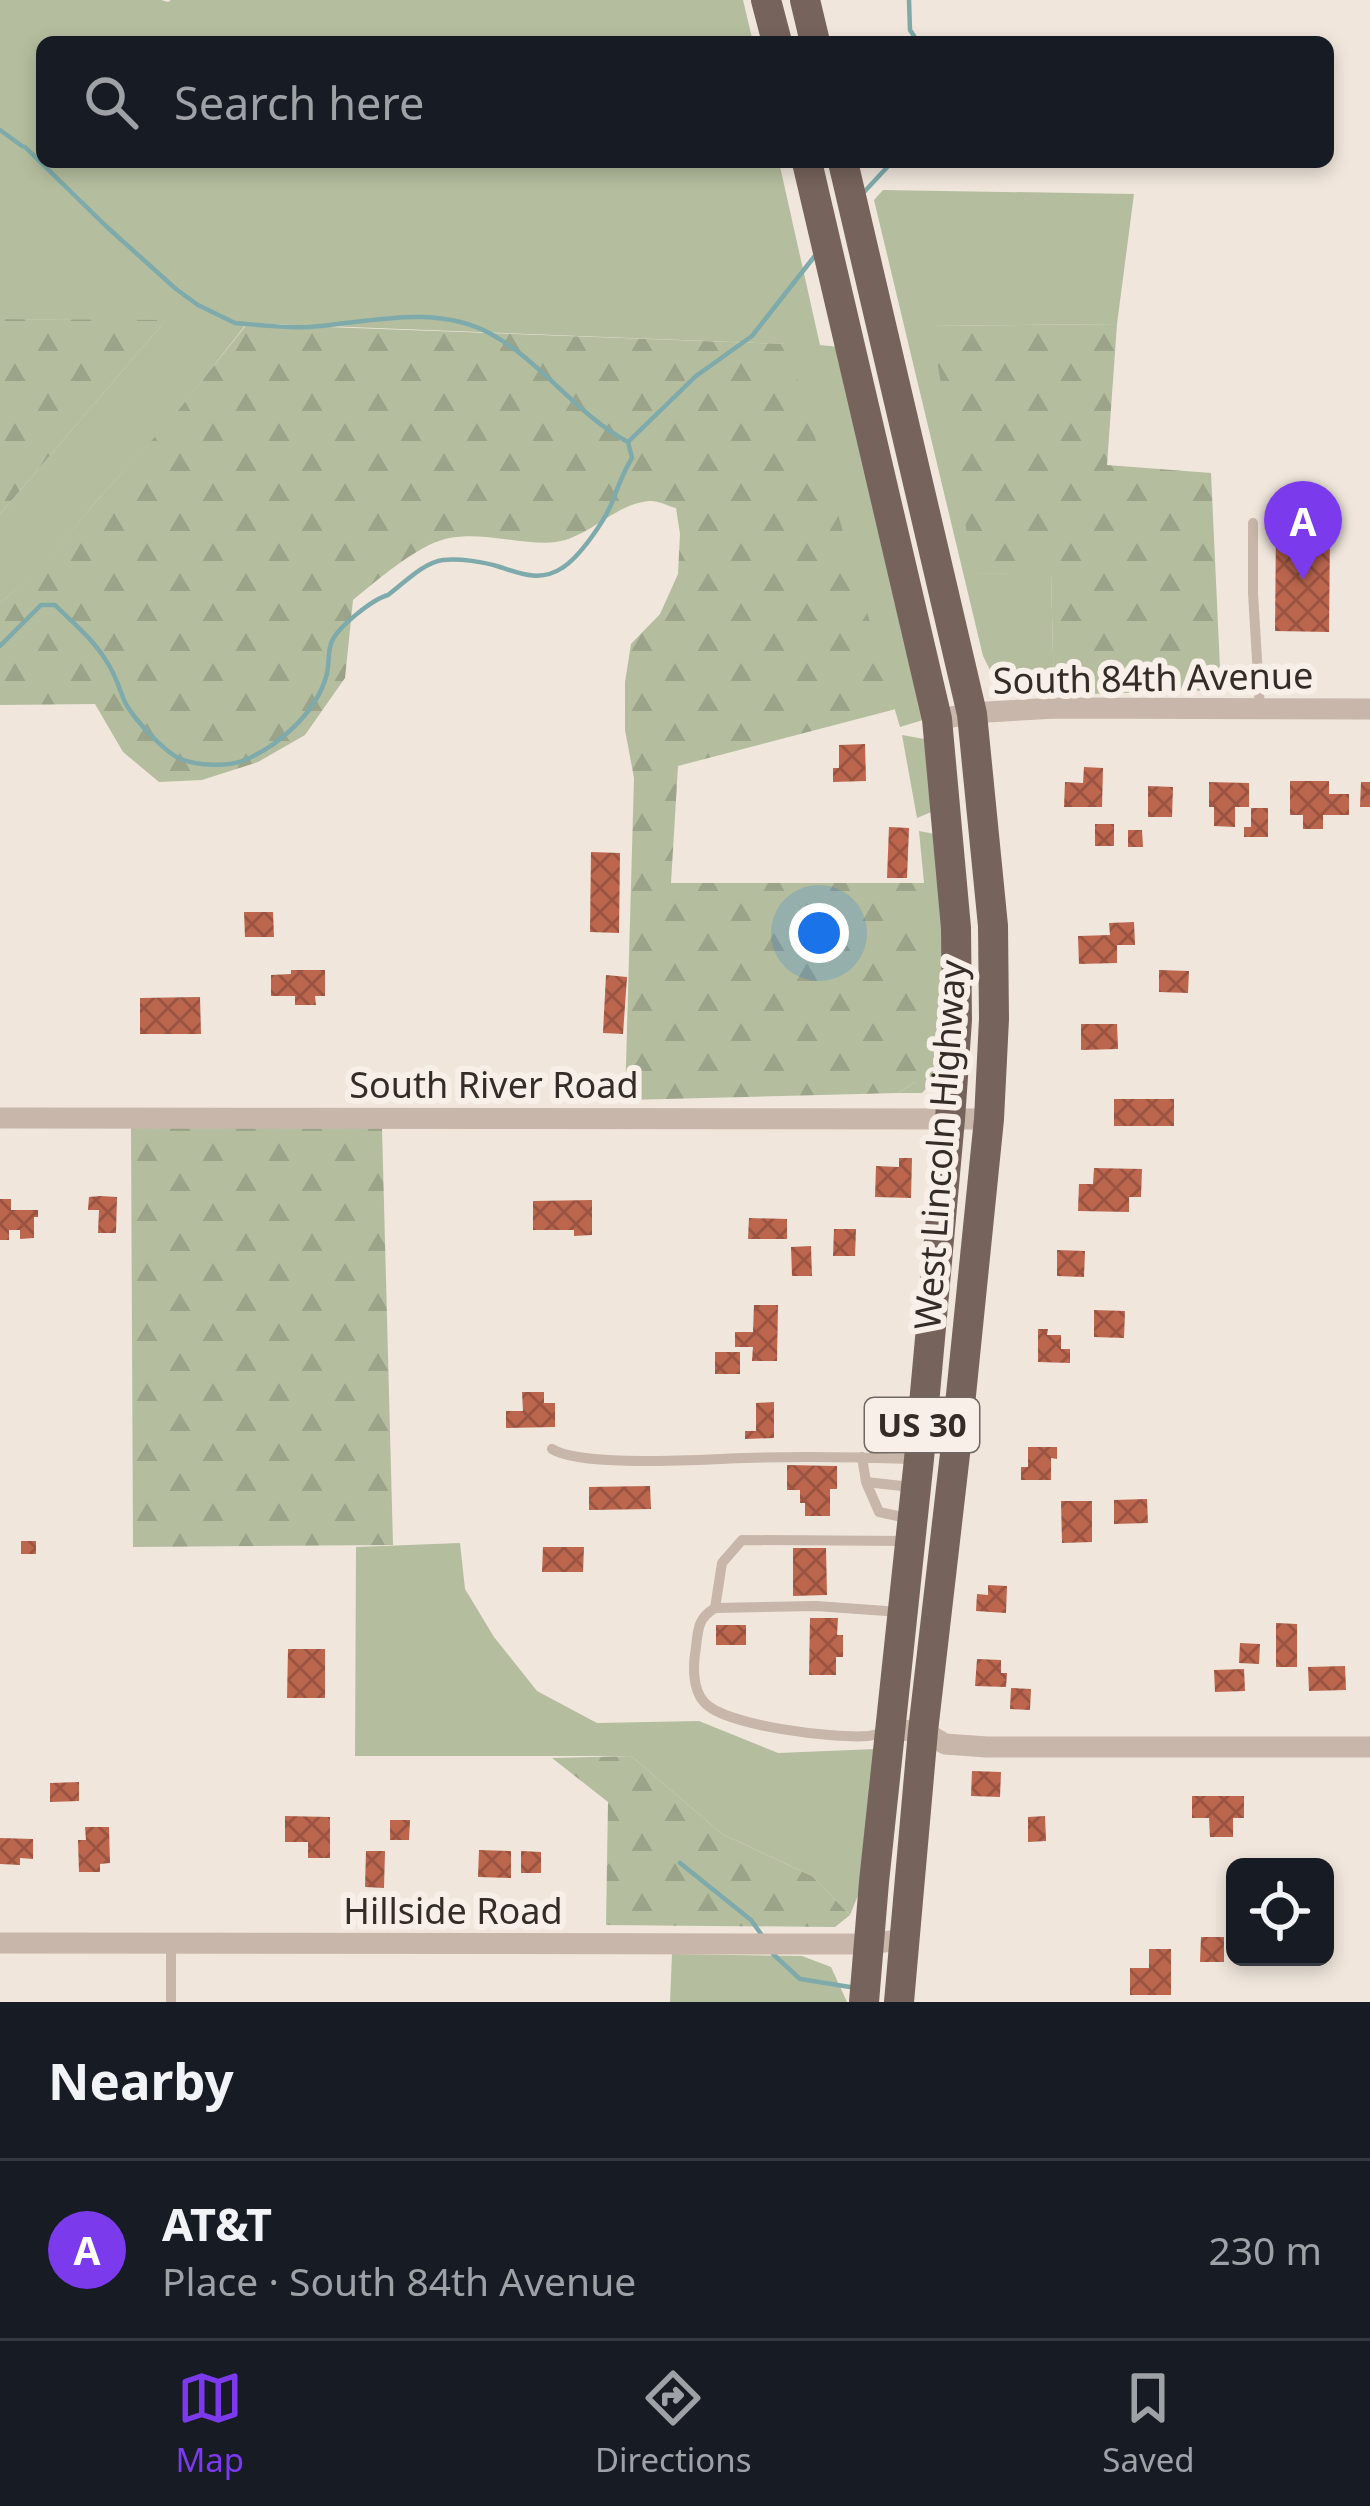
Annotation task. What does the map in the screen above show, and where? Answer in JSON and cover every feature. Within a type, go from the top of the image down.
[{"type":"main road","points":[[766,0],[775,36]]},
{"type":"main road","points":[[805,0],[814,36]]},
{"type":"main road","name":"West Lincoln Highway","points":[[844,168],[972,714],[993,926],[988,1119],[899,2002]]},
{"type":"main road","name":"West Lincoln Highway","points":[[809,172],[937,719],[956,928],[957,1020],[950,1119],[864,2002]]},
{"type":"street","name":"South 84th Avenue","points":[[937,719],[1056,708],[1370,710]]},
{"type":"street","name":"South River Road","points":[[0,1118],[988,1119]]},
{"type":"street","points":[[890,1730],[923,1731],[945,1744],[987,1747],[1370,1747]]},
{"type":"street","name":"Hillside Road","points":[[0,1943],[870,1944],[905,1939]]},
{"type":"lane","points":[[1253,523],[1260,709]]},
{"type":"lane","points":[[552,1449],[571,1456],[658,1461],[862,1457],[915,1502]]},
{"type":"lane","points":[[862,1457],[866,1483],[879,1512],[915,1502]]},
{"type":"lane","points":[[866,1483],[915,1502]]},
{"type":"lane","points":[[715,1608],[722,1563],[742,1540],[915,1502]]},
{"type":"lane","points":[[890,1730],[868,1736],[765,1727],[728,1718],[705,1704],[697,1688],[694,1660],[699,1622],[715,1608],[817,1606],[903,1612]]},
{"type":"lane","points":[[171,1943],[171,2002]]},
{"type":"green space","points":[[0,0],[743,0],[752,36],[36,36],[36,168],[780,168],[820,345],[839,347],[923,720],[900,727],[786,344],[247,323],[173,418],[40,569],[0,603],[0,514],[165,321],[0,319]]},
{"type":"green space","points":[[883,190],[1134,194],[1117,324],[932,326],[975,574],[1051,572],[1054,695],[1019,694],[989,677],[992,674],[983,656],[874,200]]},
{"type":"green space","points":[[0,319],[166,320],[0,514]]},
{"type":"green space","points":[[247,324],[787,344],[896,709],[678,766],[671,883],[924,883],[926,1056],[915,1082],[898,1093],[625,1100],[634,778],[625,730],[625,682],[631,644],[660,614],[678,574],[676,508],[652,501],[637,503],[556,542],[457,537],[422,549],[353,600],[345,678],[305,735],[258,762],[202,780],[159,782],[123,752],[95,704],[0,705],[0,603],[40,568],[173,417]]},
{"type":"green space","points":[[1117,324],[1107,465],[1211,473],[1221,690],[1054,695],[1051,573],[974,574],[931,326]]},
{"type":"green space","points":[[902,735],[924,739],[936,810],[917,818]]},
{"type":"green space","points":[[919,831],[935,834],[945,913],[943,1070],[922,1093],[898,1093],[915,1082],[924,883]]},
{"type":"green space","points":[[131,1128],[382,1128],[393,1545],[133,1547]]},
{"type":"green space","points":[[460,1543],[465,1589],[494,1637],[537,1691],[597,1723],[699,1721],[778,1753],[876,1749],[861,1888],[850,1915],[812,1876],[722,1834],[631,1756],[355,1756],[356,1547]]},
{"type":"green space","points":[[631,1756],[722,1834],[812,1876],[850,1915],[835,1927],[606,1925],[608,1802],[552,1758]]},
{"type":"green space","points":[[672,1954],[802,1956],[831,1967],[847,2002],[670,2002]]},
{"type":"building","points":[[1276,528],[1330,529],[1329,632],[1275,631]]},
{"type":"building","points":[[865,744],[866,781],[833,782],[833,768],[839,768],[839,745]]},
{"type":"building","points":[[1084,767],[1103,768],[1102,807],[1064,807],[1065,782],[1083,783]]},
{"type":"building","points":[[1290,781],[1329,781],[1329,794],[1349,794],[1349,815],[1323,815],[1323,829],[1303,829],[1303,815],[1290,815]]},
{"type":"building","points":[[1209,782],[1249,783],[1249,807],[1235,807],[1235,827],[1214,826]]},
{"type":"building","points":[[1361,782],[1370,782],[1370,807],[1360,807]]},
{"type":"building","points":[[1148,786],[1173,787],[1172,817],[1148,817]]},
{"type":"building","points":[[1251,808],[1268,808],[1268,837],[1244,837],[1244,827],[1251,827]]},
{"type":"building","points":[[1095,824],[1114,824],[1114,846],[1095,846]]},
{"type":"building","points":[[889,827],[909,828],[907,878],[887,878]]},
{"type":"building","points":[[1128,830],[1142,830],[1143,847],[1128,847]]},
{"type":"building","points":[[591,852],[620,853],[619,933],[590,932]]},
{"type":"building","points":[[244,912],[273,912],[274,937],[245,937]]},
{"type":"building","points":[[1134,922],[1135,945],[1117,945],[1117,963],[1079,964],[1078,936],[1110,935],[1109,923]]},
{"type":"building","points":[[291,970],[325,970],[325,996],[315,996],[316,1005],[295,1005],[295,996],[271,996],[271,975],[291,974]]},
{"type":"building","points":[[1159,970],[1189,971],[1188,993],[1159,992]]},
{"type":"building","points":[[606,975],[627,977],[623,1034],[603,1033]]},
{"type":"building","points":[[200,997],[201,1034],[140,1034],[140,998]]},
{"type":"building","points":[[1081,1024],[1117,1024],[1118,1049],[1081,1050]]},
{"type":"building","points":[[1114,1099],[1174,1099],[1174,1126],[1114,1126]]},
{"type":"building","points":[[899,1158],[912,1158],[911,1198],[875,1197],[876,1166],[899,1167]]},
{"type":"building","points":[[1094,1168],[1142,1169],[1141,1197],[1129,1197],[1129,1212],[1078,1211],[1079,1184],[1093,1184]]},
{"type":"building","points":[[89,1197],[117,1197],[116,1233],[98,1233],[99,1210],[88,1210]]},
{"type":"building","points":[[0,1199],[11,1199],[11,1210],[38,1210],[34,1238],[20,1239],[20,1230],[9,1230],[9,1240],[0,1240]]},
{"type":"building","points":[[592,1200],[592,1235],[533,1230],[533,1201]]},
{"type":"building","points":[[749,1218],[787,1219],[787,1239],[748,1239]]},
{"type":"building","points":[[834,1229],[856,1229],[855,1256],[833,1256]]},
{"type":"building","points":[[811,1246],[812,1276],[792,1276],[791,1247]]},
{"type":"building","points":[[1057,1250],[1085,1251],[1084,1277],[1057,1276]]},
{"type":"building","points":[[754,1305],[778,1305],[777,1361],[752,1361],[753,1347],[735,1347],[735,1332],[753,1332]]},
{"type":"building","points":[[1094,1310],[1125,1311],[1124,1338],[1094,1337]]},
{"type":"building","points":[[1038,1329],[1061,1335],[1061,1349],[1070,1349],[1070,1363],[1038,1362]]},
{"type":"building","points":[[715,1352],[740,1352],[740,1374],[715,1374]]},
{"type":"building","points":[[522,1392],[544,1392],[544,1403],[555,1403],[555,1427],[506,1428],[506,1411],[523,1411]]},
{"type":"building","points":[[774,1402],[774,1438],[745,1439],[745,1431],[756,1431],[756,1403]]},
{"type":"building","points":[[1028,1447],[1057,1447],[1057,1459],[1051,1458],[1051,1480],[1021,1480],[1021,1467],[1028,1467]]},
{"type":"building","points":[[787,1465],[837,1466],[837,1489],[830,1489],[830,1516],[805,1516],[800,1490],[787,1490]]},
{"type":"building","points":[[650,1486],[651,1509],[589,1510],[589,1487]]},
{"type":"building","points":[[1147,1499],[1148,1523],[1114,1524],[1114,1500]]},
{"type":"building","points":[[1061,1501],[1092,1501],[1092,1542],[1062,1543]]},
{"type":"building","points":[[21,1541],[36,1541],[36,1554],[21,1554]]},
{"type":"building","points":[[543,1547],[584,1547],[583,1572],[542,1572]]},
{"type":"building","points":[[793,1548],[826,1548],[827,1595],[793,1596]]},
{"type":"building","points":[[988,1585],[1007,1586],[1006,1613],[976,1611],[977,1594],[988,1595]]},
{"type":"building","points":[[810,1618],[838,1618],[843,1657],[836,1657],[836,1675],[809,1675]]},
{"type":"building","points":[[1276,1623],[1297,1624],[1297,1667],[1276,1667]]},
{"type":"building","points":[[716,1625],[746,1625],[746,1645],[716,1645]]},
{"type":"building","points":[[1240,1643],[1260,1644],[1259,1664],[1239,1663]]},
{"type":"building","points":[[288,1649],[325,1649],[325,1698],[287,1698]]},
{"type":"building","points":[[977,1659],[1001,1660],[1006,1687],[975,1686]]},
{"type":"building","points":[[1345,1666],[1346,1690],[1309,1691],[1308,1667]]},
{"type":"building","points":[[1244,1669],[1245,1691],[1215,1692],[1214,1670]]},
{"type":"building","points":[[1011,1688],[1031,1689],[1030,1710],[1010,1709]]},
{"type":"building","points":[[972,1771],[1001,1772],[1000,1797],[971,1796]]},
{"type":"building","points":[[79,1782],[79,1801],[50,1802],[50,1783]]},
{"type":"building","points":[[1192,1796],[1244,1796],[1244,1818],[1233,1818],[1233,1837],[1210,1837],[1209,1818],[1192,1818]]},
{"type":"building","points":[[285,1816],[330,1817],[330,1858],[308,1858],[308,1842],[285,1842]]},
{"type":"building","points":[[1045,1816],[1046,1841],[1028,1842],[1028,1817]]},
{"type":"building","points":[[390,1820],[410,1820],[409,1840],[390,1840]]},
{"type":"building","points":[[85,1827],[109,1827],[110,1863],[100,1864],[100,1872],[79,1872],[78,1840],[86,1840]]},
{"type":"building","points":[[0,1838],[33,1839],[33,1859],[20,1858],[20,1865],[0,1864]]},
{"type":"building","points":[[479,1850],[511,1851],[511,1878],[478,1877]]},
{"type":"building","points":[[366,1851],[385,1851],[384,1888],[365,1887]]},
{"type":"building","points":[[521,1851],[541,1852],[541,1873],[521,1873]]},
{"type":"building","points":[[1201,1937],[1224,1937],[1224,1962],[1200,1962]]},
{"type":"building","points":[[1149,1949],[1171,1949],[1171,1995],[1130,1995],[1130,1968],[1149,1968]]},
{"type":"waterway","points":[[909,0],[914,36]]},
{"type":"waterway","points":[[0,130],[22,146]]},
{"type":"waterway","points":[[25,147],[36,158]]},
{"type":"waterway","points":[[47,168],[176,289],[235,323],[309,327],[424,317],[469,325],[527,359],[628,442]]},
{"type":"waterway","points":[[865,191],[886,168]]},
{"type":"waterway","points":[[628,442],[696,376],[752,336],[814,257]]},
{"type":"waterway","points":[[0,646],[41,605],[55,605],[100,651],[128,707],[166,750],[196,763],[238,762],[270,746],[304,716],[321,691],[330,645],[342,628],[421,569],[457,560],[539,576],[569,563],[610,508],[632,458],[628,442]]},
{"type":"waterway","points":[[680,1863],[751,1920],[761,1934]]},
{"type":"waterway","points":[[773,1954],[800,1979],[850,1987]]},
{"type":"place","name":"AT&T","points":[[1303,580]]}]
